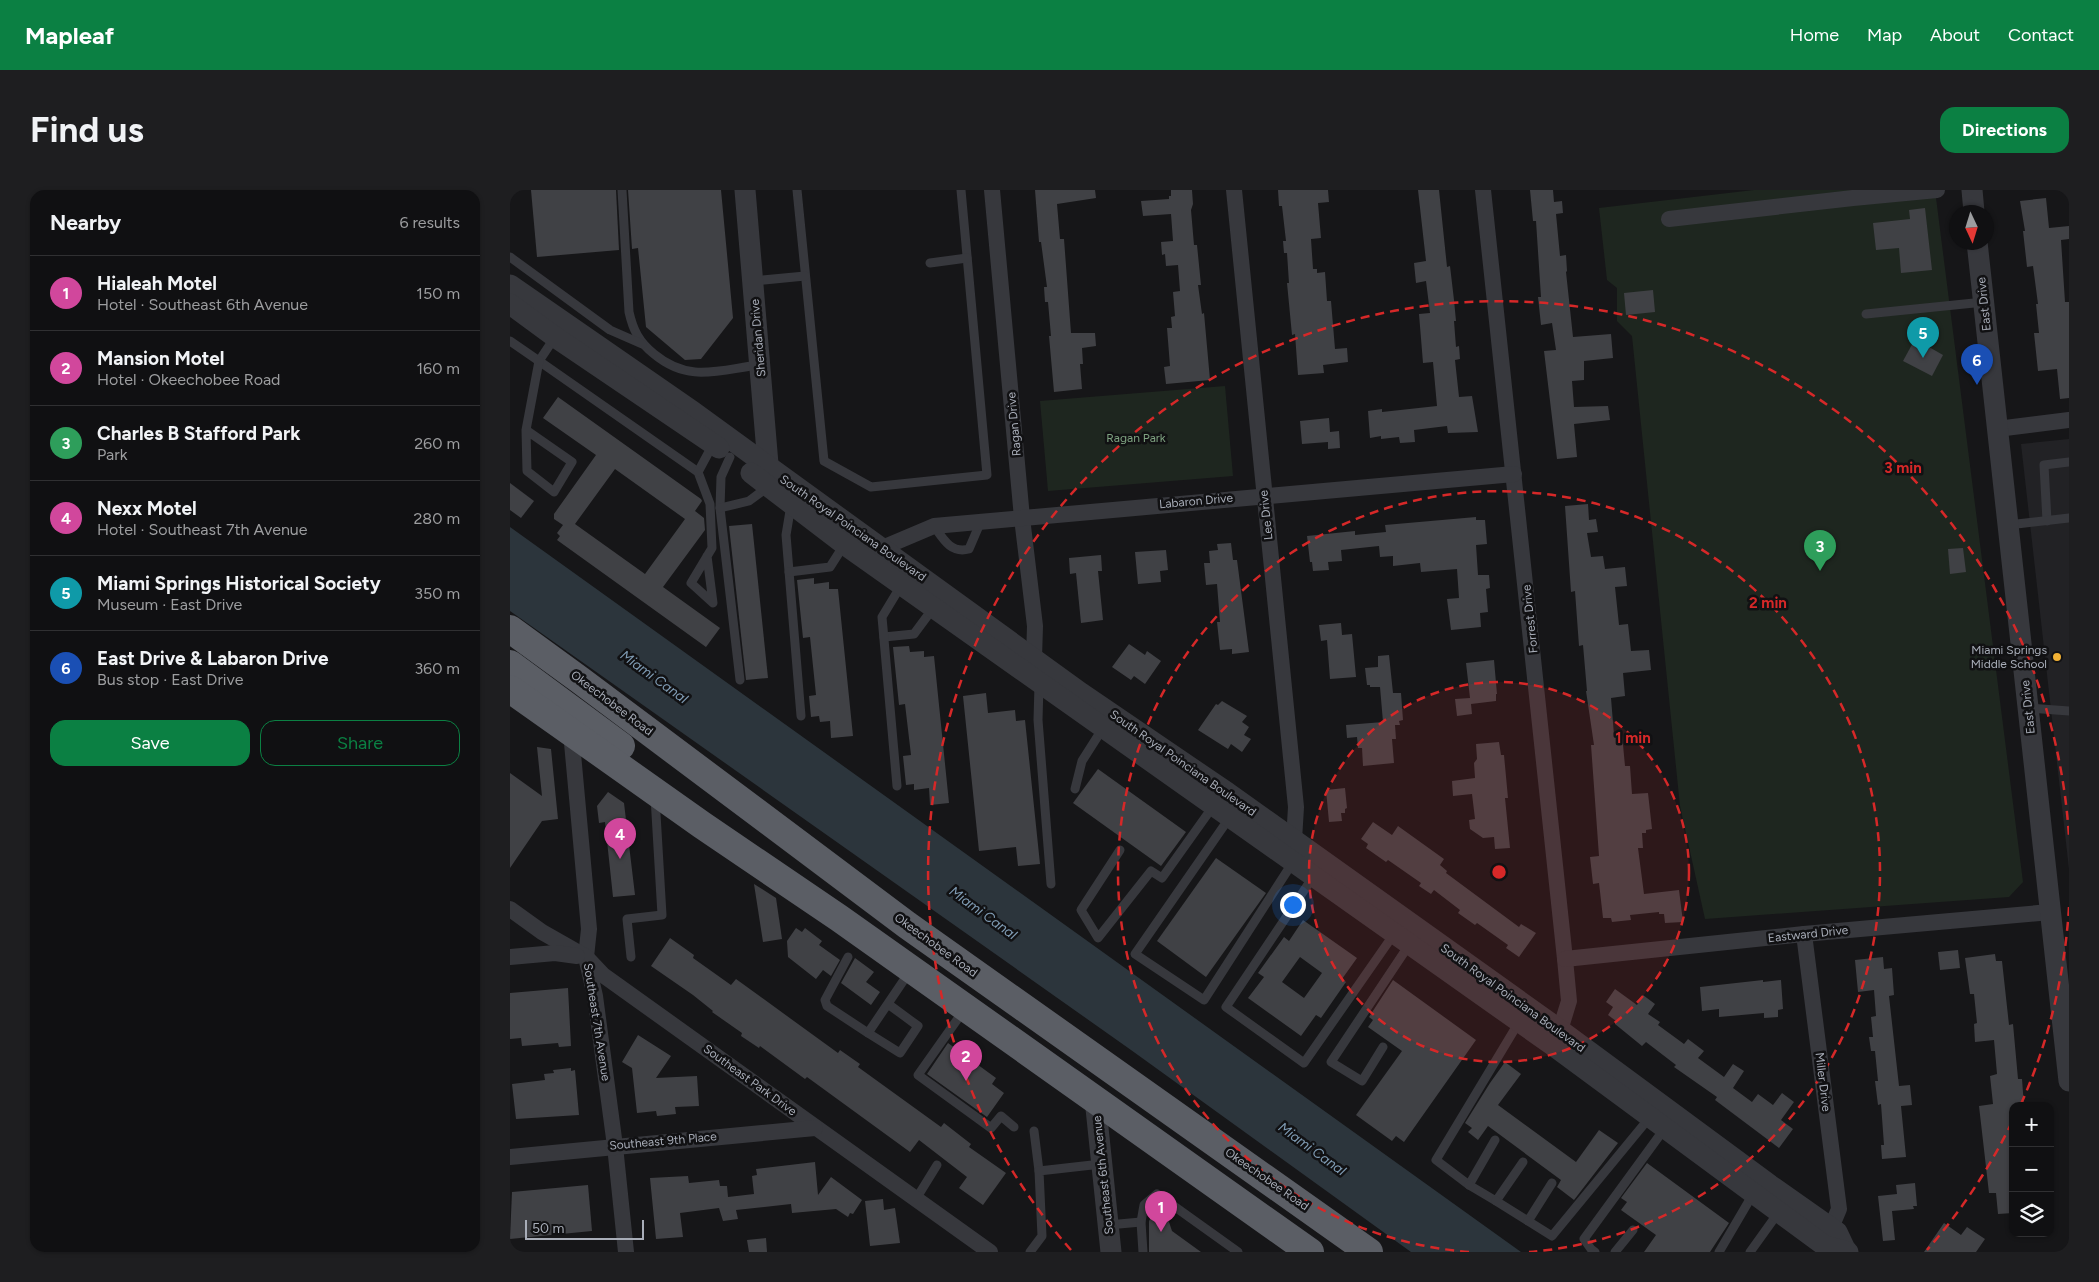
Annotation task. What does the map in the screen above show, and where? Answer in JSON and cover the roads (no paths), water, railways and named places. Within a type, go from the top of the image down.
[{"type":"highway","name":"Okeechobee Road","points":[[510,629],[907,925],[1369,1252]]},
{"type":"highway","points":[[510,664],[569,706],[744,840],[839,918]]},
{"type":"highway","points":[[510,689],[655,792],[966,1007],[1310,1252]]},
{"type":"street","name":"Sheridan Drive","points":[[745,190],[769,477]]},
{"type":"street","name":"Ragan Drive","points":[[992,190],[1022,518],[1035,626],[1034,658]]},
{"type":"street","name":"Lee Drive","points":[[1234,190],[1296,807],[1294,840]]},
{"type":"street","name":"Forrest Drive","points":[[1483,190],[1566,959],[1569,1001],[1558,1039]]},
{"type":"street","points":[[1668,219],[1852,194],[1937,190]]},
{"type":"street","points":[[1972,190],[1973,205]]},
{"type":"street","name":"East Drive","points":[[1979,250],[2069,1081]]},
{"type":"street","name":"South Royal Poinciana Boulevard","points":[[510,285],[692,411],[769,477],[791,504],[845,544],[1519,1022],[1558,1039],[1658,1122],[1778,1213],[1825,1242],[1847,1251]]},
{"type":"street","name":"South Royal Poinciana Boulevard","points":[[510,304],[730,457],[769,477],[882,548],[1034,658],[1294,840],[1825,1242]]},
{"type":"street","points":[[1997,428],[2069,420]]},
{"type":"street","name":"Labaron Drive","points":[[882,548],[934,526],[1514,474]]},
{"type":"street","name":"Southeast 7th Avenue","points":[[570,732],[589,929],[586,957],[595,996],[615,1146],[626,1252]]},
{"type":"street","name":"Southeast Park Drive","points":[[510,909],[542,932],[586,957],[603,975],[990,1252]]},
{"type":"street","name":"Eastward Drive","points":[[1566,959],[1804,934],[2050,912]]},
{"type":"street","name":"Miller Drive","points":[[1804,934],[1839,1209],[1825,1242]]},
{"type":"street","points":[[510,957],[555,953],[586,957]]},
{"type":"street","name":"Southeast 6th Avenue","points":[[1094,1099],[1110,1252]]},
{"type":"street","name":"Southeast 9th Place","points":[[510,1157],[815,1128]]},
{"type":"lane","points":[[622,190],[629,312],[632,328],[642,344]]},
{"type":"lane","points":[[797,190],[824,461],[871,487],[987,475],[961,190]]},
{"type":"lane","points":[[510,257],[610,330],[642,344],[673,368],[688,372],[718,371],[760,365]]},
{"type":"lane","points":[[930,263],[967,258]]},
{"type":"lane","points":[[753,281],[805,276]]},
{"type":"lane","points":[[1866,314],[1984,302]]},
{"type":"lane","points":[[526,430],[572,462],[554,492],[527,471],[526,430],[539,361],[555,337]]},
{"type":"lane","points":[[510,341],[698,472],[710,504],[712,548],[708,556]]},
{"type":"lane","points":[[698,472],[713,444]]},
{"type":"lane","points":[[730,457],[721,476],[720,508],[740,680]]},
{"type":"lane","points":[[2047,521],[2044,465],[2069,462]]},
{"type":"lane","points":[[720,508],[749,501],[769,477]]},
{"type":"lane","points":[[791,504],[786,535],[802,716]]},
{"type":"lane","points":[[2008,525],[2069,518]]},
{"type":"lane","points":[[934,526],[946,543],[961,551],[968,548],[981,522]]},
{"type":"lane","points":[[789,572],[830,567],[845,544]]},
{"type":"lane","points":[[897,786],[882,617],[902,583]]},
{"type":"lane","points":[[884,637],[914,634],[934,607]]},
{"type":"lane","points":[[1040,682],[1038,720],[1051,884]]},
{"type":"lane","points":[[2028,708],[2069,712]]},
{"type":"lane","points":[[1075,789],[1082,761],[1103,728]]},
{"type":"lane","points":[[630,957],[627,919],[662,915],[655,792]]},
{"type":"lane","points":[[1120,850],[1081,910],[1098,938],[1151,871],[1162,878],[1222,811]]},
{"type":"lane","points":[[1222,811],[1135,954],[1204,1000],[1293,862]]},
{"type":"lane","points":[[1314,877],[1226,1007],[1304,1063],[1401,939]]},
{"type":"lane","points":[[1383,1047],[1362,1081],[1332,1062],[1401,939]]},
{"type":"lane","points":[[848,957],[825,1000],[826,1006],[900,1054],[918,1026],[888,1004]]},
{"type":"lane","points":[[868,1033],[912,969]]},
{"type":"lane","points":[[966,1007],[918,1075],[991,1128],[1001,1116],[1014,1127]]},
{"type":"lane","points":[[1519,1022],[1436,1160],[1469,1185],[1552,1236],[1658,1122]]},
{"type":"lane","points":[[1595,1252],[1591,1250],[1584,1239],[1658,1122]]},
{"type":"lane","points":[[1030,1252],[1042,1236],[1039,1171],[1034,1131]]},
{"type":"lane","points":[[1469,1185],[1495,1140]]},
{"type":"lane","points":[[1496,1201],[1523,1162]]},
{"type":"lane","points":[[1039,1171],[1101,1164]]},
{"type":"lane","points":[[916,1199],[937,1165]]},
{"type":"lane","points":[[1528,1221],[1552,1184]]},
{"type":"lane","points":[[1143,1252],[1141,1222],[1144,1205],[1157,1194],[1238,1252]]},
{"type":"lane","points":[[1719,1252],[1754,1194]]},
{"type":"lane","points":[[1750,1252],[1778,1213]]},
{"type":"lane","points":[[1108,1225],[1141,1222]]},
{"type":"lane","points":[[1615,1252],[1634,1230]]},
{"type":"water","name":"Miami Canal","points":[[510,527],[1521,1252],[1411,1252],[1131,1050],[510,611]]},
{"type":"place","name":"Miami Springs Historical Society","points":[[1923,358]]},
{"type":"place","name":"East Drive & Labaron Drive","points":[[1977,385]]},
{"type":"place","name":"Charles B Stafford Park","points":[[1820,571]]},
{"type":"place","name":"Miami Springs Middle School","points":[[2057,657]]},
{"type":"place","name":"Nexx Motel","points":[[620,859]]},
{"type":"place","name":"Mansion Motel","points":[[966,1081]]},
{"type":"place","name":"Hialeah Motel","points":[[1161,1232]]},
{"type":"park label","name":"Ragan Park","points":[[1136,438]]}]
